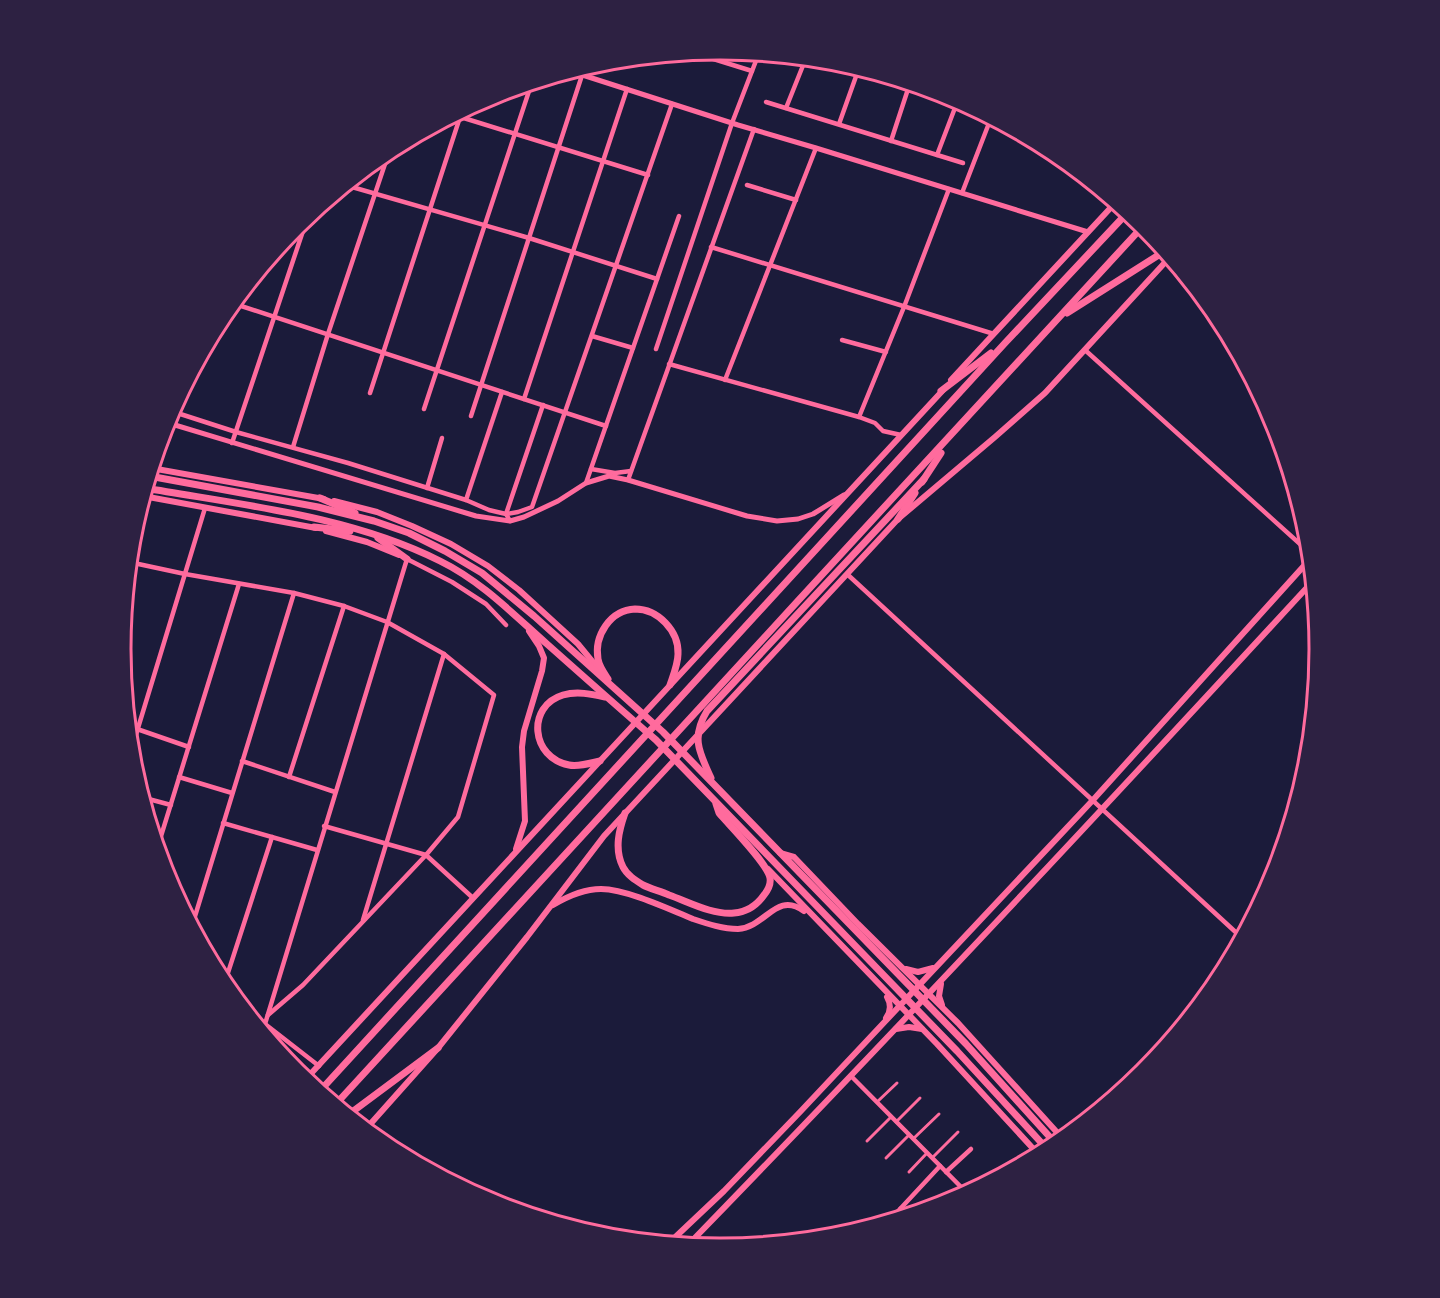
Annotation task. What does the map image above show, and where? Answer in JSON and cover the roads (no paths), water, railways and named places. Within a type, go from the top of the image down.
[{"type":"highway","points":[[325,1085],[1005,342],[1121,219]]},
{"type":"highway","points":[[340,1099],[1136,233]]},
{"type":"highway","points":[[1058,320],[1158,256]]},
{"type":"highway","points":[[941,391],[1005,342]]},
{"type":"highway","points":[[898,519],[951,437]]},
{"type":"highway","points":[[157,478],[318,507],[374,521]]},
{"type":"highway","points":[[713,783],[702,757],[697,735],[707,711],[924,480]]},
{"type":"highway","points":[[153,489],[317,518],[370,533],[440,561],[476,582],[656,740],[957,1051],[1041,1143]]},
{"type":"highway","points":[[320,498],[409,533],[446,551],[482,573],[534,616],[663,732],[966,1044],[1050,1137]]},
{"type":"highway","points":[[314,527],[370,533],[407,559]]},
{"type":"highway","points":[[614,689],[598,660],[599,639],[604,628],[614,617],[635,609],[656,615],[669,625],[675,637],[678,654],[670,685]]},
{"type":"highway","points":[[600,760],[569,766],[549,755],[541,746],[538,721],[544,709],[561,696],[574,693],[606,697]]},
{"type":"highway","points":[[626,813],[619,831],[618,851],[622,866],[631,877],[644,885],[703,908],[723,913],[749,910],[760,901],[769,888],[770,878],[765,866],[719,813],[715,802]]},
{"type":"highway","points":[[354,1110],[438,1048]]},
{"type":"main road","points":[[312,1073],[1110,208]]},
{"type":"main road","points":[[371,1123],[438,1048],[604,836],[898,519],[1045,393],[1165,263]]},
{"type":"main road","points":[[159,469],[320,498],[377,512],[451,544],[488,566],[519,590],[578,644],[614,689]]},
{"type":"main road","points":[[151,498],[314,527],[367,542],[407,559]]},
{"type":"main road","points":[[677,1237],[724,1191],[1094,801],[1303,567]]},
{"type":"main road","points":[[696,1237],[852,1077],[1306,589]]},
{"type":"main road","points":[[515,854],[525,821],[522,747],[524,731],[542,671],[543,658],[539,646],[526,625]]},
{"type":"main road","points":[[780,853],[794,857],[958,1023],[1057,1132]]},
{"type":"main road","points":[[765,866],[938,1044],[1032,1148]]},
{"type":"main road","points":[[550,907],[572,895],[600,889],[628,894],[725,928],[740,929],[756,924],[785,904],[795,905],[817,921]]},
{"type":"main road","points":[[899,965],[918,972],[937,967],[941,963]]},
{"type":"main road","points":[[880,986],[892,988],[900,984],[903,976],[899,965]]},
{"type":"main road","points":[[944,1009],[939,989],[945,978]]},
{"type":"main road","points":[[880,986],[890,1006],[890,1013],[882,1025]]},
{"type":"main road","points":[[938,1044],[932,1034],[934,1023],[945,1018],[958,1023]]},
{"type":"main road","points":[[896,1030],[909,1027],[923,1030]]},
{"type":"main road","points":[[724,1191],[733,1200]]},
{"type":"street","points":[[717,60],[752,71]]},
{"type":"street","points":[[656,349],[756,61]]},
{"type":"street","points":[[786,108],[803,66]]},
{"type":"street","points":[[585,76],[1088,232]]},
{"type":"street","points":[[838,124],[856,76]]},
{"type":"street","points":[[471,417],[581,77]]},
{"type":"street","points":[[524,399],[627,89]]},
{"type":"street","points":[[891,141],[908,91]]},
{"type":"street","points":[[424,409],[529,92]]},
{"type":"street","points":[[766,102],[963,163]]},
{"type":"street","points":[[180,414],[348,463],[466,500],[489,510],[506,514],[532,507],[672,104]]},
{"type":"street","points":[[937,155],[954,109]]},
{"type":"street","points":[[468,117],[648,175]]},
{"type":"street","points":[[370,393],[455,123]]},
{"type":"street","points":[[962,193],[989,125]]},
{"type":"street","points":[[628,480],[752,129]]},
{"type":"street","points":[[725,380],[816,148]]},
{"type":"street","points":[[293,447],[385,165]]},
{"type":"street","points":[[747,185],[796,200]]},
{"type":"street","points":[[354,188],[486,225],[657,279]]},
{"type":"street","points":[[859,417],[949,189]]},
{"type":"street","points":[[586,483],[679,216]]},
{"type":"street","points":[[232,443],[301,236]]},
{"type":"street","points":[[711,247],[994,334]]},
{"type":"street","points":[[241,306],[606,426]]},
{"type":"street","points":[[592,336],[633,348]]},
{"type":"street","points":[[842,340],[886,352]]},
{"type":"street","points":[[1085,350],[1300,545]]},
{"type":"street","points":[[669,364],[859,417],[875,423],[883,431],[901,435]]},
{"type":"street","points":[[466,500],[502,392]]},
{"type":"street","points":[[506,514],[543,405]]},
{"type":"street","points":[[175,425],[476,516],[510,520],[524,517],[550,505],[586,483],[609,476],[747,516],[777,521],[798,519],[813,514],[848,492]]},
{"type":"street","points":[[427,488],[442,438]]},
{"type":"street","points":[[344,476],[348,463]]},
{"type":"street","points":[[591,469],[615,473],[631,471]]},
{"type":"street","points":[[392,490],[395,478]]},
{"type":"street","points":[[189,747],[137,729],[205,508]]},
{"type":"street","points":[[506,514],[510,520]]},
{"type":"street","points":[[265,1023],[407,559],[452,582],[486,604],[506,625]]},
{"type":"street","points":[[137,564],[294,593],[344,606],[387,622],[444,654],[494,695],[458,817],[426,855],[303,985],[268,1015]]},
{"type":"street","points":[[848,574],[1236,933]]},
{"type":"street","points":[[161,836],[239,584]]},
{"type":"street","points":[[195,916],[294,593]]},
{"type":"street","points":[[289,777],[344,606]]},
{"type":"street","points":[[362,922],[444,654]]},
{"type":"street","points":[[242,761],[335,792]]},
{"type":"street","points":[[179,777],[232,793]]},
{"type":"street","points":[[150,799],[171,805]]},
{"type":"street","points":[[223,823],[317,850]]},
{"type":"street","points":[[324,826],[426,855],[473,898]]},
{"type":"street","points":[[228,973],[272,837]]},
{"type":"street","points":[[268,1027],[319,1065]]},
{"type":"street","points":[[852,1077],[961,1186]]},
{"type":"street","points":[[877,1102],[897,1083]]},
{"type":"street","points":[[896,1122],[920,1098]]},
{"type":"street","points":[[886,1158],[939,1114]]},
{"type":"street","points":[[867,1141],[891,1117]]},
{"type":"street","points":[[932,1158],[958,1132]]},
{"type":"street","points":[[946,1172],[971,1149]]},
{"type":"street","points":[[909,1172],[927,1153]]},
{"type":"street","points":[[898,1210],[940,1166]]}]
